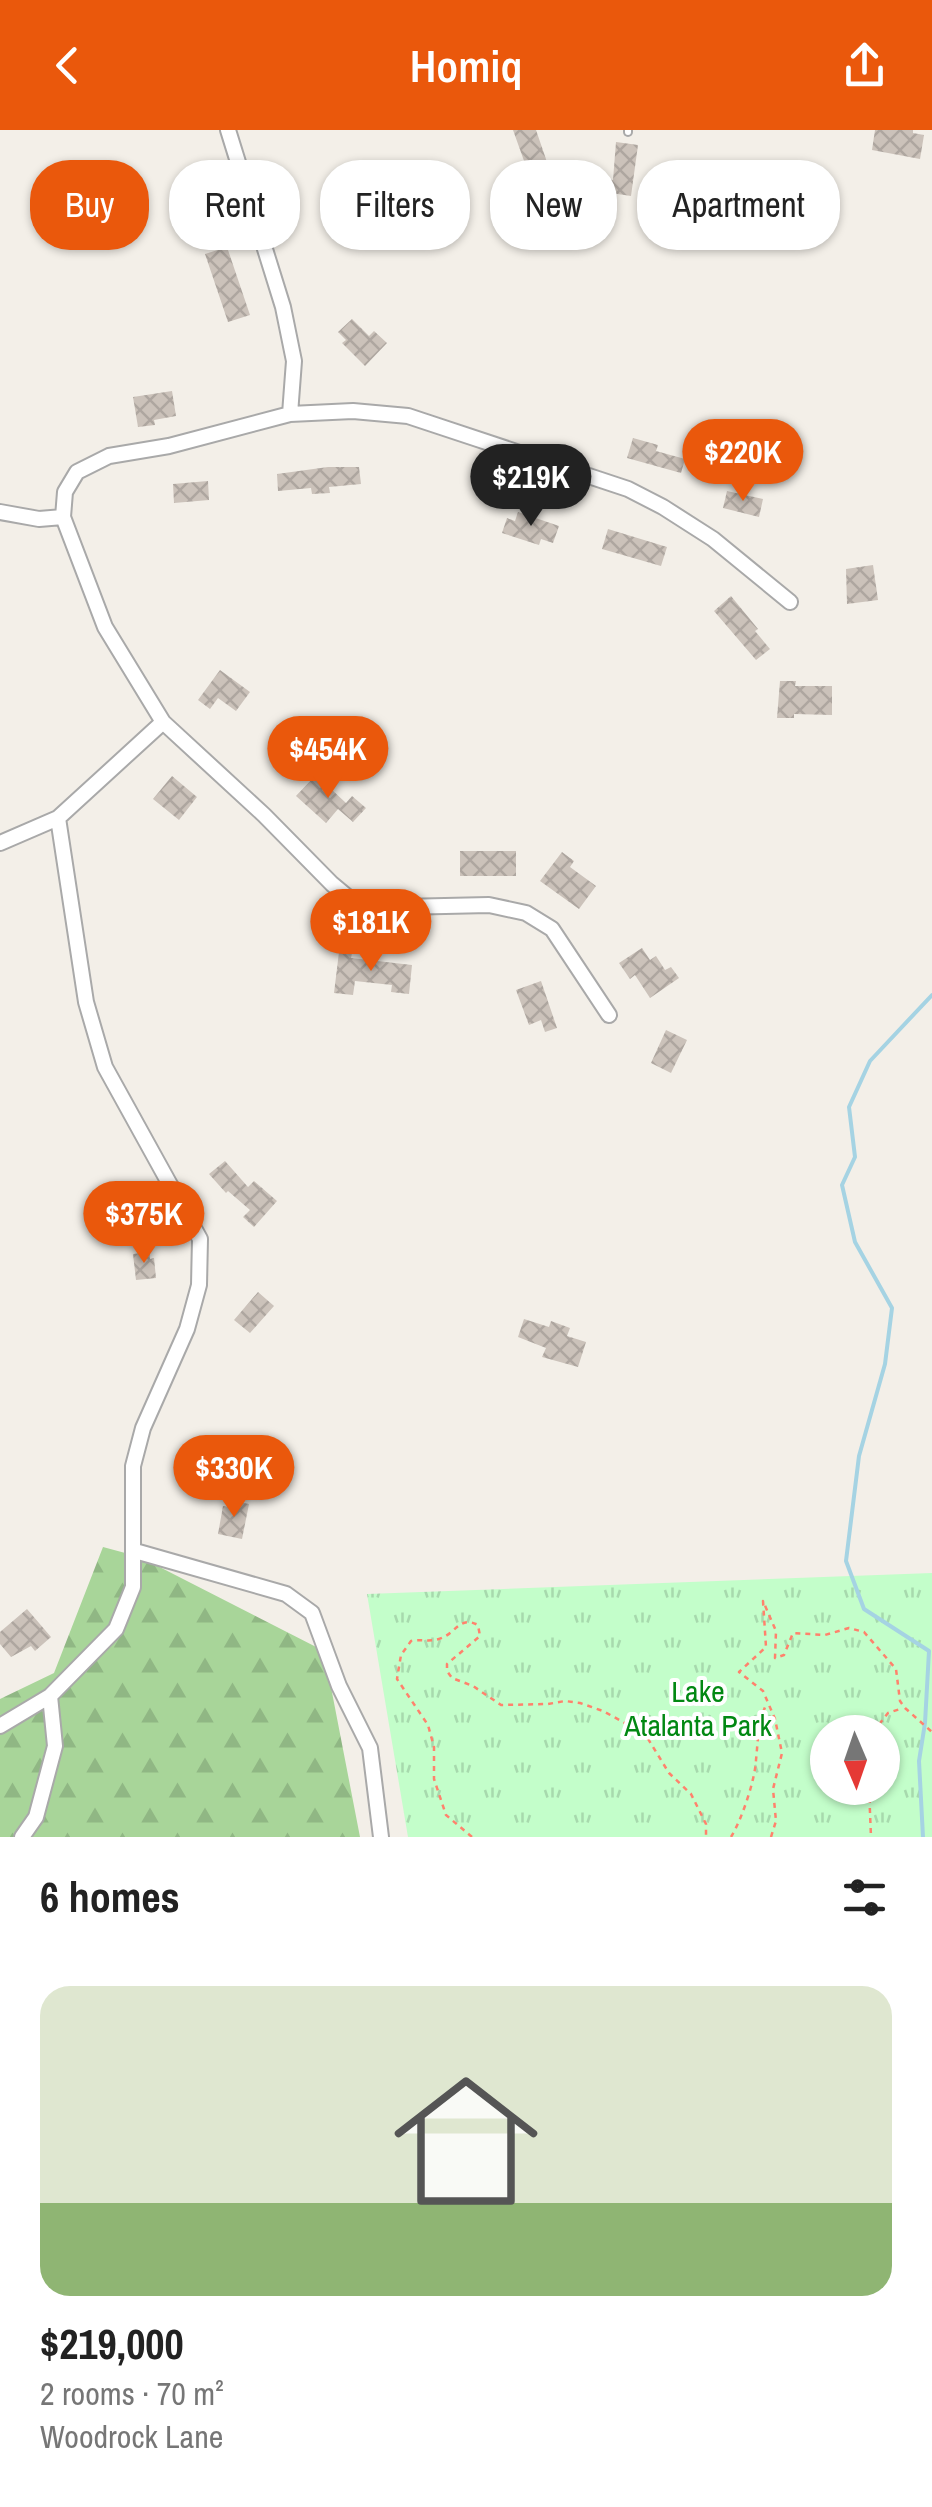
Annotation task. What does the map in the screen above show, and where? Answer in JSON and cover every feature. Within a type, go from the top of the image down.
[{"type":"street","points":[[228,130],[282,307],[294,360],[290,414]]},
{"type":"street","points":[[609,1015],[552,929],[526,912],[489,905],[356,904],[332,884],[164,722],[105,626],[63,517],[65,492],[77,472],[109,456],[169,446],[290,414],[353,411],[408,416],[628,489],[713,539],[790,602]]},
{"type":"street","points":[[0,512],[63,517]]},
{"type":"street","points":[[0,843],[58,818],[164,722]]},
{"type":"street","points":[[0,1726],[50,1696],[116,1629],[133,1587],[134,1466],[144,1428],[187,1328],[199,1285],[200,1238],[105,1067],[86,1002],[58,818]]},
{"type":"street","points":[[135,1551],[286,1594],[312,1614],[338,1686],[370,1748],[380,1837]]},
{"type":"street","points":[[22,1837],[36,1816],[55,1746],[50,1696]]},
{"type":"path","points":[[770,1837],[776,1821],[773,1789],[782,1753],[775,1719],[763,1691],[740,1672],[760,1656],[766,1644],[763,1601],[776,1630],[776,1658],[784,1655],[793,1633],[825,1635],[848,1628],[864,1632],[896,1670],[900,1701],[932,1732]]},
{"type":"path","points":[[472,1837],[446,1815],[434,1779],[434,1747],[428,1725],[397,1679],[401,1655],[411,1640],[443,1638],[469,1621],[478,1626],[480,1636],[447,1664],[452,1678],[501,1705],[580,1703],[603,1710],[645,1734],[669,1773],[690,1794],[706,1824],[706,1837]]},
{"type":"path","points":[[888,1715],[900,1701]]},
{"type":"path","points":[[730,1837],[747,1802],[763,1707],[767,1704]]},
{"type":"path","points":[[894,1710],[905,1708]]},
{"type":"path","points":[[870,1805],[871,1837]]},
{"type":"green space","points":[[103,1547],[140,1557],[324,1651],[360,1837],[0,1837],[0,1699],[54,1673]]},
{"type":"green space","name":"Lake Atalanta Park","points":[[932,1573],[932,1837],[408,1837],[367,1594]]},
{"type":"building","points":[[513,130],[536,130],[546,160],[524,160]]},
{"type":"building","points":[[875,130],[913,130],[924,135],[920,159],[872,150]]},
{"type":"building","points":[[616,142],[638,145],[631,196],[617,194]]},
{"type":"building","points":[[228,250],[250,315],[228,322],[205,254]]},
{"type":"building","points":[[352,319],[369,336],[374,331],[387,343],[365,366],[342,343],[346,340],[338,332]]},
{"type":"building","points":[[172,391],[176,416],[138,427],[133,397]]},
{"type":"building","points":[[633,438],[658,445],[656,451],[685,459],[681,473],[627,458]]},
{"type":"building","points":[[359,467],[361,484],[329,487],[330,493],[312,494],[311,488],[278,491],[277,474]]},
{"type":"building","points":[[208,481],[209,500],[174,503],[173,484]]},
{"type":"building","points":[[727,491],[763,499],[759,517],[723,508]]},
{"type":"building","points":[[518,512],[559,526],[553,543],[541,539],[539,545],[502,533],[507,518],[515,521]]},
{"type":"building","points":[[608,529],[667,547],[661,566],[602,549]]},
{"type":"building","points":[[873,565],[878,600],[847,604],[846,569]]},
{"type":"building","points":[[731,596],[770,649],[756,660],[714,611]]},
{"type":"building","points":[[220,670],[250,692],[236,711],[218,698],[210,709],[198,700]]},
{"type":"building","points":[[780,681],[796,681],[795,686],[832,686],[832,715],[794,714],[794,718],[777,718]]},
{"type":"building","points":[[316,775],[346,803],[352,796],[366,808],[353,822],[338,809],[326,823],[296,796]]},
{"type":"building","points":[[172,776],[197,797],[179,820],[153,799]]},
{"type":"building","points":[[460,851],[516,851],[516,876],[460,876]]},
{"type":"building","points":[[562,852],[574,861],[570,867],[596,886],[579,909],[540,881]]},
{"type":"building","points":[[642,948],[650,960],[656,956],[665,970],[671,967],[679,978],[650,998],[635,975],[630,979],[619,963]]},
{"type":"building","points":[[339,952],[352,953],[351,958],[412,965],[409,994],[391,992],[392,985],[355,981],[353,995],[334,993]]},
{"type":"building","points":[[541,981],[557,1028],[545,1032],[541,1020],[529,1025],[516,990]]},
{"type":"building","points":[[666,1030],[687,1040],[671,1073],[651,1063]]},
{"type":"building","points":[[225,1161],[248,1187],[254,1181],[277,1201],[254,1227],[243,1217],[250,1210],[226,1193],[209,1174]]},
{"type":"building","points":[[150,1252],[156,1278],[136,1280],[133,1254]]},
{"type":"building","points":[[258,1292],[274,1306],[250,1333],[234,1320]]},
{"type":"building","points":[[524,1319],[549,1327],[551,1321],[570,1328],[567,1336],[586,1342],[578,1367],[542,1357],[546,1348],[518,1337]]},
{"type":"building","points":[[230,1500],[249,1504],[242,1539],[218,1534],[223,1506],[229,1507]]},
{"type":"building","points":[[27,1609],[51,1637],[35,1651],[31,1646],[11,1657],[0,1644],[0,1632]]},
{"type":"waterway","points":[[923,1837],[919,1761],[929,1651],[864,1609],[846,1561],[859,1456],[885,1364],[892,1308],[855,1242],[842,1185],[855,1157],[849,1107],[870,1061],[932,995]]}]
